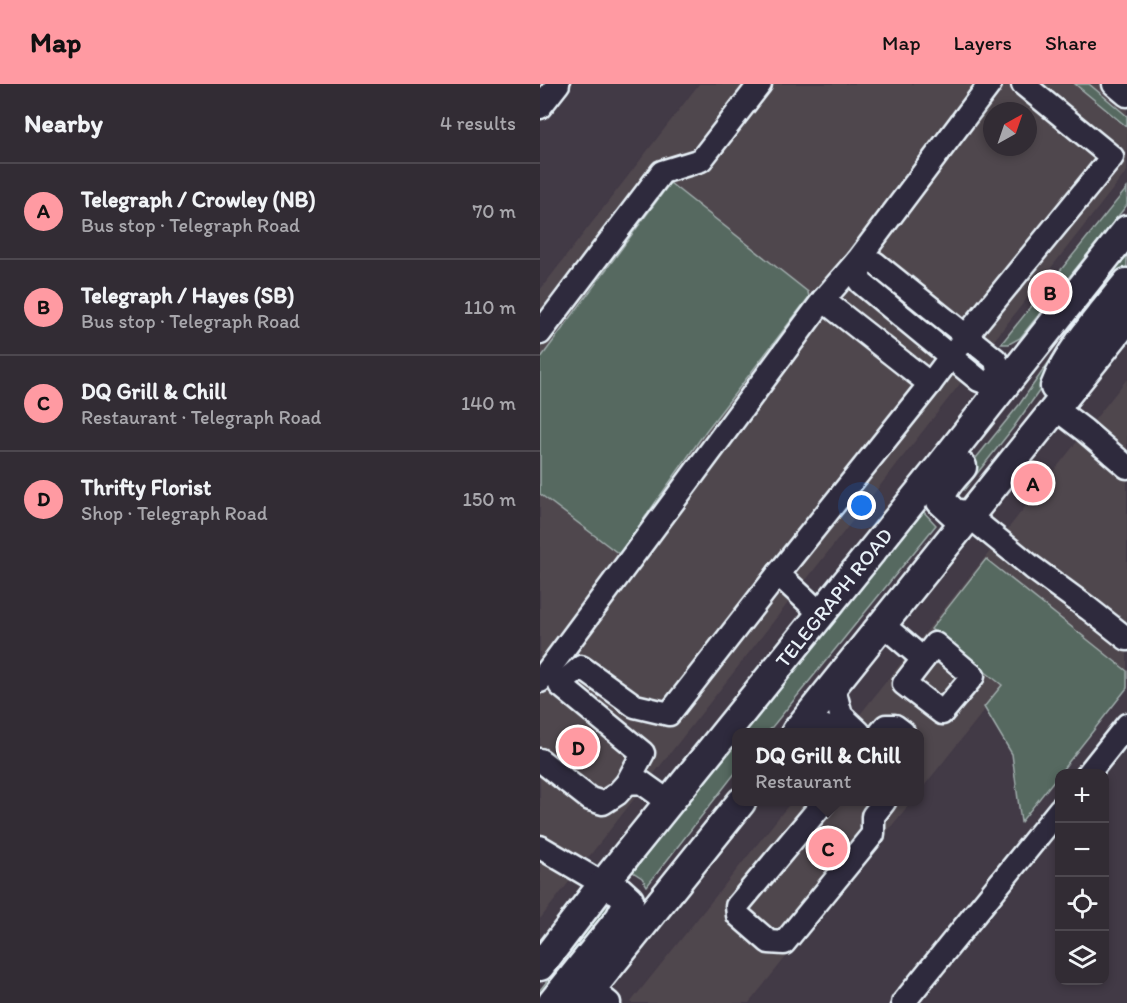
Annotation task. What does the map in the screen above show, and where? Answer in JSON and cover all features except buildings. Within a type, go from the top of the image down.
[{"type":"main road","name":"TELEGRAPH ROAD","points":[[540,966],[603,884],[1127,230]]},
{"type":"main road","points":[[1047,418],[1059,376],[1090,328],[1127,283]]},
{"type":"main road","points":[[801,727],[1127,319]]},
{"type":"main road","points":[[969,516],[954,513],[944,505],[941,496],[946,485],[1016,400],[1041,361],[1054,322]]},
{"type":"main road","points":[[552,1003],[589,993],[737,806]]},
{"type":"main road","points":[[589,993],[629,900],[625,894],[603,884]]},
{"type":"street","points":[[540,333],[662,172],[701,160],[760,84]]},
{"type":"street","points":[[548,680],[823,300],[857,261],[990,84]]},
{"type":"street","points":[[548,680],[581,667],[635,706],[669,714],[952,357],[966,336],[1112,157],[1023,84]]},
{"type":"street","points":[[1114,84],[1127,95]]},
{"type":"street","points":[[857,261],[875,263],[996,360],[1001,388]]},
{"type":"street","points":[[857,261],[860,282],[979,380],[1001,388]]},
{"type":"street","points":[[823,300],[930,384]]},
{"type":"street","points":[[1047,418],[1084,430],[1127,467]]},
{"type":"street","points":[[969,516],[1127,639]]},
{"type":"street","points":[[778,574],[821,614]]},
{"type":"street","points":[[882,624],[923,659]]},
{"type":"street","points":[[540,760],[590,799],[603,803],[617,794],[627,783],[643,753],[548,680]]},
{"type":"street","points":[[833,686],[841,715],[855,728]]},
{"type":"street","points":[[1092,769],[1127,725]]},
{"type":"street","points":[[801,727],[830,728]]},
{"type":"street","points":[[627,783],[641,782],[669,802]]},
{"type":"street","points":[[820,806],[737,906],[738,915],[770,942],[784,943],[873,834],[873,816],[880,806]]},
{"type":"street","points":[[903,1003],[1055,814]]},
{"type":"street","points":[[540,847],[603,884]]},
{"type":"shaded area","points":[[699,84],[1127,84],[1127,171],[540,919],[540,290]]},
{"type":"shaded area","points":[[1127,379],[1127,680],[1055,622],[924,786],[924,728],[849,728]]},
{"type":"shaded area","points":[[788,806],[908,806],[749,1003],[630,1003]]},
{"type":"green space","points":[[1075,84],[1089,84],[1127,116],[1127,127]]},
{"type":"green space","points":[[670,183],[808,292],[809,297],[706,431],[619,554],[540,494],[540,359]]},
{"type":"green space","points":[[1127,188],[1127,205],[1020,338],[1009,344],[1001,344]]},
{"type":"green space","points":[[1127,255],[1127,273],[1088,322],[1013,428],[964,490],[961,488],[959,479],[1019,405],[1101,287]]},
{"type":"green space","points":[[922,510],[936,525],[771,728],[747,728]]},
{"type":"green space","points":[[986,559],[1127,671],[1127,688],[1063,769],[1055,769],[1055,779],[1021,822],[1012,754],[984,707],[1002,685],[931,629]]},
{"type":"green space","points":[[732,747],[732,777],[647,886],[642,878],[633,872]]},
{"type":"green space","points":[[608,904],[611,908],[540,1003],[540,990]]},
{"type":"place","name":"Telegraph / Hayes (SB)","points":[[1050,292]]},
{"type":"place","name":"Telegraph / Crowley (NB)","points":[[1033,483]]},
{"type":"place","name":"Thrifty Florist","points":[[578,747]]},
{"type":"place","name":"DQ Grill & Chill","points":[[828,848]]}]
